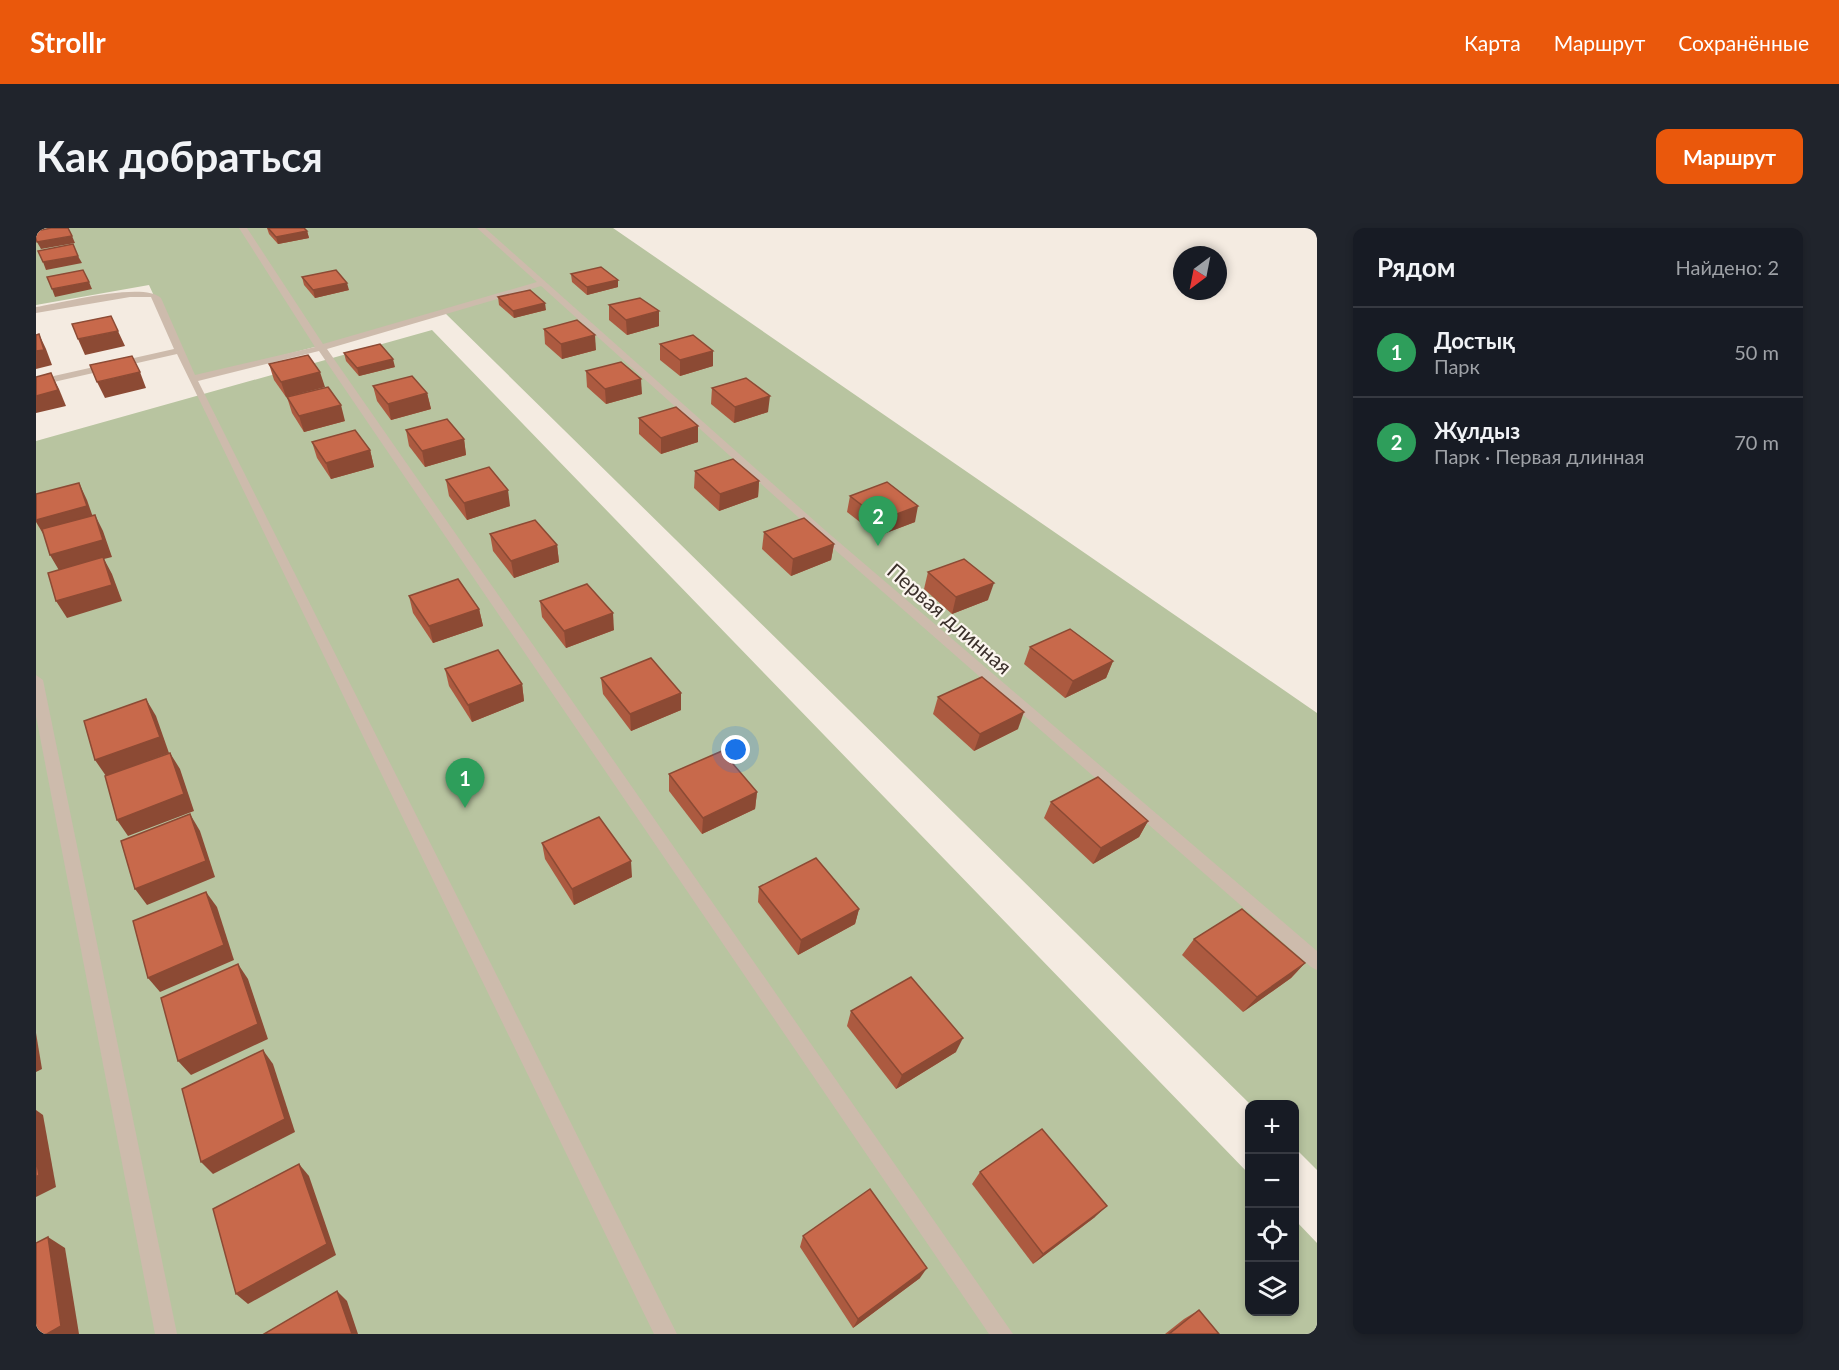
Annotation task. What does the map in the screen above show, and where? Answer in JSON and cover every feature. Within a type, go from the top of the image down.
[{"type":"street","points":[[243,228],[321,348],[1002,1334]]},
{"type":"street","name":"Первая длинная","points":[[481,228],[822,533],[1317,962]]},
{"type":"street","points":[[192,379],[321,348],[543,283]]},
{"type":"street","points":[[36,310],[130,294],[153,295],[158,300],[192,379],[666,1334]]},
{"type":"street","points":[[36,383],[180,350]]},
{"type":"street","points":[[36,680],[166,1334]]},
{"type":"green space","points":[[36,228],[613,228],[1317,713],[1317,1170],[1299,1152],[1299,1100],[1246,1100],[445,313],[192,379],[149,285],[36,305]]},
{"type":"green space","points":[[432,330],[1245,1170],[1245,1316],[1299,1316],[1299,1224],[1317,1243],[1317,1334],[36,1334],[36,441]]},
{"type":"building","points":[[68,228],[72,236],[37,242],[36,231]]},
{"type":"building","points":[[268,228],[304,228],[307,231],[276,237]]},
{"type":"building","points":[[73,244],[78,256],[43,262],[38,251]]},
{"type":"building","points":[[601,267],[618,280],[587,287],[571,274]]},
{"type":"building","points":[[83,270],[89,282],[52,289],[47,277]]},
{"type":"building","points":[[336,270],[347,283],[313,290],[302,277]]},
{"type":"building","points":[[530,290],[545,303],[513,311],[498,297]]},
{"type":"building","points":[[640,298],[659,311],[626,320],[609,305]]},
{"type":"building","points":[[111,316],[118,331],[78,339],[72,324]]},
{"type":"building","points":[[577,320],[595,335],[561,344],[544,329]]},
{"type":"building","points":[[39,334],[44,350],[36,351],[36,335]]},
{"type":"building","points":[[693,335],[713,351],[680,360],[660,344]]},
{"type":"building","points":[[380,344],[393,359],[357,368],[344,353]]},
{"type":"building","points":[[308,355],[320,372],[281,382],[269,364]]},
{"type":"building","points":[[132,356],[140,372],[97,382],[90,365]]},
{"type":"building","points":[[621,362],[641,379],[605,389],[586,371]]},
{"type":"building","points":[[51,373],[58,390],[36,396],[36,377]]},
{"type":"building","points":[[412,376],[427,393],[388,404],[373,386]]},
{"type":"building","points":[[746,378],[770,396],[735,407],[712,388]]},
{"type":"building","points":[[328,387],[341,405],[299,416],[287,397]]},
{"type":"building","points":[[676,407],[698,426],[661,438],[639,418]]},
{"type":"building","points":[[447,419],[464,439],[422,451],[406,430]]},
{"type":"building","points":[[355,430],[370,450],[326,463],[312,442]]},
{"type":"building","points":[[733,459],[759,481],[720,494],[695,471]]},
{"type":"building","points":[[489,467],[508,490],[464,503],[446,480]]},
{"type":"building","points":[[887,482],[918,506],[881,520],[850,496]]},
{"type":"building","points":[[79,483],[87,506],[36,520],[36,494]]},
{"type":"building","points":[[95,515],[103,540],[50,555],[42,529]]},
{"type":"building","points":[[804,518],[834,544],[793,559],[764,532]]},
{"type":"building","points":[[535,520],[557,545],[511,561],[490,534]]},
{"type":"building","points":[[103,557],[112,585],[56,601],[48,573]]},
{"type":"building","points":[[964,559],[994,583],[956,597],[928,572]]},
{"type":"building","points":[[458,579],[479,609],[429,626],[409,596]]},
{"type":"building","points":[[587,584],[613,613],[564,631],[540,601]]},
{"type":"building","points":[[1070,629],[1113,661],[1073,681],[1030,647]]},
{"type":"building","points":[[498,650],[522,684],[468,705],[445,669]]},
{"type":"building","points":[[651,658],[681,693],[630,714],[601,678]]},
{"type":"building","points":[[982,677],[1024,712],[980,734],[938,697]]},
{"type":"building","points":[[146,699],[160,737],[95,760],[84,721]]},
{"type":"building","points":[[722,751],[757,792],[703,818],[669,774]]},
{"type":"building","points":[[170,753],[184,794],[117,820],[105,776]]},
{"type":"building","points":[[1098,777],[1148,821],[1101,848],[1051,802]]},
{"type":"building","points":[[190,814],[206,861],[135,889],[121,841]]},
{"type":"building","points":[[599,817],[631,861],[572,889],[542,843]]},
{"type":"building","points":[[816,858],[859,909],[801,940],[759,887]]},
{"type":"building","points":[[206,892],[224,945],[148,978],[133,921]]},
{"type":"building","points":[[1242,909],[1305,963],[1257,997],[1194,939]]},
{"type":"building","points":[[238,964],[258,1024],[178,1061],[161,998]]},
{"type":"building","points":[[911,977],[963,1038],[902,1075],[851,1011]]},
{"type":"building","points":[[263,1050],[285,1119],[201,1162],[182,1089]]},
{"type":"building","points":[[1042,1129],[1107,1206],[1043,1254],[980,1172]]},
{"type":"building","points":[[36,1158],[39,1175],[36,1177]]},
{"type":"building","points":[[299,1164],[327,1244],[236,1294],[213,1209]]},
{"type":"building","points":[[870,1189],[927,1268],[858,1319],[803,1236]]},
{"type":"building","points":[[48,1237],[61,1326],[47,1334],[36,1334],[36,1243]]},
{"type":"building","points":[[337,1291],[352,1334],[264,1334]]},
{"type":"building","points":[[1199,1310],[1219,1334],[1169,1334]]},
{"type":"place","name":"Жұлдыз","points":[[878,546]]},
{"type":"place","name":"Достық","points":[[465,808]]}]
